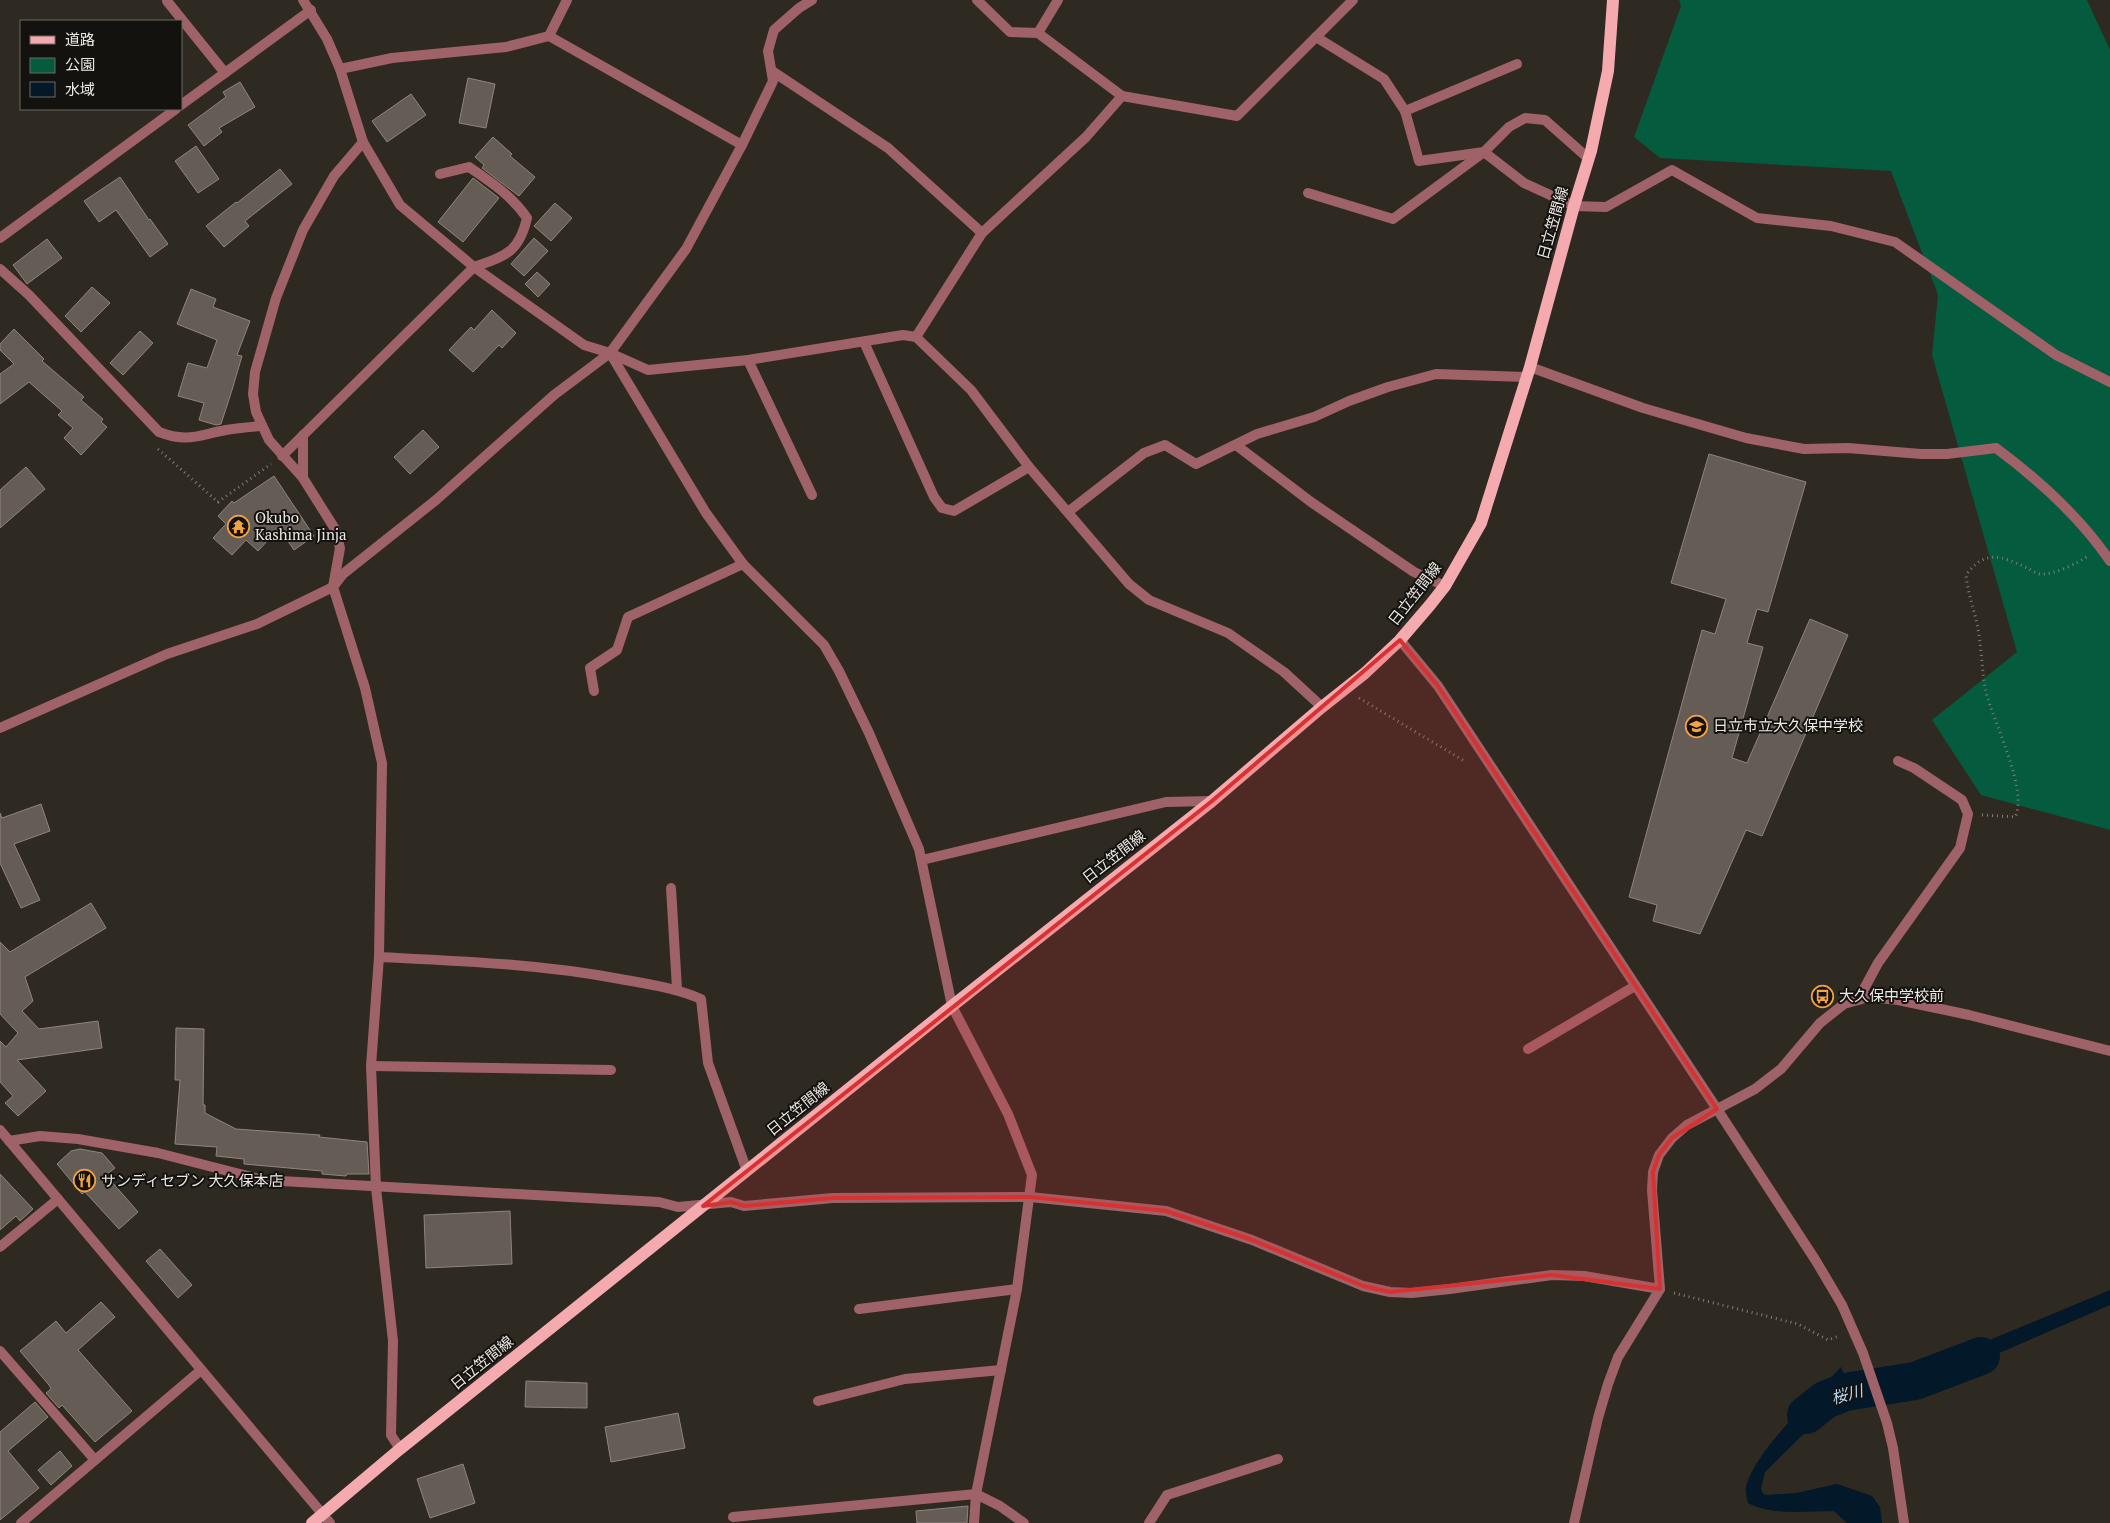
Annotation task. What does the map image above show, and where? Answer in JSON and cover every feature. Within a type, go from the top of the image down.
[{"type":"main road","name":"日立笠間線","points":[[312,1523],[326,1519],[400,1449],[952,1006],[1212,801],[1322,707],[1365,673],[1400,640],[1445,586],[1481,523],[1529,372],[1574,206],[1589,159],[1608,71],[1613,0]]},
{"type":"street","points":[[303,0],[311,10],[327,39],[340,69],[363,142],[400,205],[474,267],[584,345],[610,353],[648,370],[748,360],[903,336],[916,337],[971,390],[1030,466],[1129,584],[1149,600],[1228,633],[1284,672],[1322,707]]},
{"type":"street","points":[[549,36],[567,0]]},
{"type":"street","points":[[0,728],[167,654],[257,624],[333,587],[342,574],[436,500],[554,396],[610,353],[686,249],[742,145],[773,81],[768,51],[774,30],[798,8],[812,0]]},
{"type":"street","points":[[977,0],[1010,32],[1038,33],[1122,96],[1237,116],[1354,0]]},
{"type":"street","points":[[1038,33],[1058,0]]},
{"type":"street","points":[[167,1],[225,73]]},
{"type":"street","points":[[182,104],[311,10]]},
{"type":"street","points":[[340,69],[392,58],[506,47],[549,36],[742,145]]},
{"type":"street","points":[[1316,37],[1384,79],[1405,112],[1419,161],[1484,152],[1524,183],[1574,206],[1606,207],[1672,170],[1757,218],[1831,226],[1895,242],[2056,355],[2110,382]]},
{"type":"street","points":[[1405,112],[1517,64]]},
{"type":"street","points":[[772,71],[888,148],[982,233]]},
{"type":"street","points":[[916,337],[982,233],[1086,138],[1122,96]]},
{"type":"street","points":[[0,238],[175,110]]},
{"type":"street","points":[[1308,193],[1393,219],[1484,152],[1509,127],[1525,118],[1545,120],[1589,159]]},
{"type":"street","points":[[363,142],[334,176],[303,230],[276,298],[255,372],[253,394],[256,412],[269,440],[303,478],[335,529],[340,548],[333,587],[365,688],[382,763],[379,957],[371,1066],[376,1188],[393,1341],[391,1435],[400,1449]]},
{"type":"street","points":[[282,456],[474,267],[504,256],[522,237],[526,218],[519,207],[497,185],[469,167],[440,174]]},
{"type":"street","points":[[0,269],[29,295],[159,432],[174,438],[194,438],[226,430],[262,426]]},
{"type":"street","points":[[864,342],[934,497],[942,508],[954,511],[1030,466]]},
{"type":"street","points":[[610,353],[706,513],[742,564],[824,645],[839,670],[873,742],[919,849],[952,1006],[1008,1114],[1032,1175],[1017,1289],[976,1494],[974,1523]]},
{"type":"street","points":[[748,360],[812,495]]},
{"type":"street","points":[[1068,512],[1144,453],[1165,445],[1196,464],[1257,434],[1314,417],[1349,401],[1388,387],[1436,374],[1529,372],[1746,438],[1804,449],[1848,448],[1930,454],[1996,448],[2026,470],[2060,502],[2101,548],[2110,561]]},
{"type":"street","points":[[303,435],[303,478]]},
{"type":"street","points":[[1236,445],[1319,507],[1414,572],[1445,586]]},
{"type":"street","points":[[594,691],[590,668],[616,650],[628,618],[742,564]]},
{"type":"street","points":[[1400,640],[1438,686],[1816,1261],[1854,1330],[1878,1395],[1893,1448],[1904,1523]]},
{"type":"street","points":[[1858,1000],[1878,963],[1960,848],[1968,814],[1962,800],[1914,768],[1898,761]]},
{"type":"street","points":[[922,860],[1166,802],[1212,801]]},
{"type":"street","points":[[671,888],[677,989]]},
{"type":"street","points":[[379,957],[508,963],[596,974],[677,989],[701,999],[708,1063],[747,1171]]},
{"type":"street","points":[[1528,1049],[1635,986]]},
{"type":"street","points":[[1574,1523],[1598,1418],[1608,1384],[1622,1350],[1660,1289],[1652,1190],[1653,1172],[1659,1155],[1672,1138],[1687,1125],[1755,1089],[1781,1069],[1820,1023],[1844,1004],[1869,997],[1898,1000],[1969,1015],[2110,1051]]},
{"type":"street","points":[[371,1066],[611,1070]]},
{"type":"street","points":[[0,1130],[326,1519]]},
{"type":"street","points":[[9,1141],[40,1136],[78,1139],[158,1153],[263,1180],[376,1188],[659,1202],[678,1207],[731,1202],[744,1206],[833,1198],[1030,1198],[1166,1211],[1252,1240],[1363,1286],[1390,1292],[1412,1293],[1552,1275],[1584,1276],[1660,1289]]},
{"type":"street","points":[[0,1247],[58,1199]]},
{"type":"street","points":[[859,1309],[1017,1289]]},
{"type":"street","points":[[0,1351],[95,1460]]},
{"type":"street","points":[[21,1523],[201,1370]]},
{"type":"street","points":[[818,1401],[905,1380],[1001,1370]]},
{"type":"street","points":[[1149,1523],[1166,1495],[1278,1459]]},
{"type":"street","points":[[733,1517],[976,1494],[1000,1506],[1024,1523]]},
{"type":"path","points":[[1968,814],[2015,817],[2018,812],[2018,787],[1986,692],[1979,633],[1967,591],[1966,575],[1980,561],[2000,557],[2041,574],[2072,566],[2101,548]]},
{"type":"path","points":[[1358,698],[1466,762]]},
{"type":"path","points":[[1660,1289],[1798,1324],[1828,1340],[1854,1330]]},
{"type":"highlighted area","points":[[1400,640],[1438,686],[1717,1109],[1672,1138],[1659,1155],[1653,1172],[1660,1289],[1552,1275],[1390,1292],[1363,1286],[1252,1240],[1166,1211],[1030,1197],[833,1198],[744,1206],[731,1202],[703,1206],[1212,801]]},
{"type":"green space","points":[[1679,0],[2087,0],[2110,50],[2110,830],[1981,795],[1932,720],[2017,652],[1932,355],[1938,295],[1891,171],[1660,158],[1634,137],[1681,6]]},
{"type":"water","points":[[2110,1290],[2110,1305],[1937,1380],[1927,1366]]},
{"type":"water","points":[[1841,1367],[1853,1397],[1837,1401],[1765,1472],[1761,1489],[1764,1495],[1796,1493],[1837,1484],[1872,1496],[1880,1507],[1882,1523],[1847,1523],[1834,1511],[1768,1510],[1748,1503],[1746,1488],[1751,1474],[1760,1459],[1786,1425]]},
{"type":"building","points":[[468,78],[495,84],[486,128],[459,123]]},
{"type":"building","points":[[240,82],[255,107],[219,128],[222,132],[204,146],[188,125],[226,97],[223,92]]},
{"type":"building","points":[[411,94],[426,115],[387,142],[372,121]]},
{"type":"building","points":[[493,137],[512,154],[510,156],[535,177],[519,196],[482,168],[484,165],[475,157]]},
{"type":"building","points":[[196,146],[219,179],[198,193],[175,161]]},
{"type":"building","points":[[280,169],[292,184],[245,221],[249,226],[224,247],[206,226]]},
{"type":"building","points":[[120,177],[168,244],[150,257],[116,210],[99,222],[84,201]]},
{"type":"building","points":[[473,178],[499,198],[463,242],[438,222]]},
{"type":"building","points":[[555,203],[572,218],[551,241],[534,226]]},
{"type":"building","points":[[534,238],[548,251],[524,276],[511,264]]},
{"type":"building","points":[[47,239],[62,258],[27,284],[13,265]]},
{"type":"building","points":[[537,272],[550,284],[538,297],[525,284]]},
{"type":"building","points":[[92,287],[110,303],[81,332],[65,316]]},
{"type":"building","points":[[191,289],[216,299],[213,307],[250,321],[237,355],[242,356],[221,424],[216,425],[199,420],[204,403],[178,396],[188,363],[207,368],[217,340],[177,324]]},
{"type":"building","points":[[492,310],[516,333],[502,348],[499,345],[473,372],[449,350],[471,327],[474,330]]},
{"type":"building","points":[[14,329],[44,359],[42,361],[84,397],[81,400],[103,419],[101,422],[107,427],[81,455],[64,438],[73,428],[58,415],[62,411],[29,382],[0,404],[0,374],[14,364],[0,350],[0,344]]},
{"type":"building","points":[[140,331],[153,343],[123,375],[110,363]]},
{"type":"building","points":[[423,430],[439,447],[410,474],[394,457]]},
{"type":"building","points":[[1709,454],[1806,482],[1768,612],[1757,609],[1747,643],[1763,647],[1732,758],[1747,763],[1810,619],[1848,635],[1762,836],[1746,830],[1700,934],[1653,921],[1657,905],[1629,897],[1702,630],[1715,634],[1726,599],[1671,583]]},
{"type":"building","points":[[26,467],[45,489],[0,528],[0,490]]},
{"type":"building","points":[[274,476],[314,536],[294,550],[279,528],[258,551],[246,540],[232,555],[213,538],[226,524],[218,516],[232,501],[234,503]]},
{"type":"building","points":[[41,804],[50,831],[14,844],[40,900],[21,908],[0,863],[0,813],[2,818]]},
{"type":"building","points":[[91,903],[106,928],[25,977],[33,1001],[22,1011],[39,1029],[98,1021],[102,1048],[17,1060],[46,1091],[18,1116],[5,1103],[13,1096],[0,1082],[0,1041],[6,1047],[18,1033],[0,1014],[0,942],[10,952]]},
{"type":"building","points":[[176,1028],[204,1029],[203,1105],[205,1105],[205,1113],[236,1129],[320,1135],[319,1137],[367,1142],[369,1174],[347,1174],[346,1176],[322,1174],[322,1171],[244,1164],[244,1159],[216,1156],[217,1147],[175,1144],[180,1080],[175,1080]]},
{"type":"building","points":[[80,1149],[102,1153],[115,1168],[106,1175],[138,1212],[119,1229],[85,1192],[82,1194],[57,1164],[71,1151]]},
{"type":"building","points":[[0,1174],[33,1209],[20,1221],[16,1216],[0,1230]]},
{"type":"building","points":[[510,1211],[512,1264],[426,1268],[424,1215]]},
{"type":"building","points":[[160,1249],[192,1285],[178,1298],[146,1261]]},
{"type":"building","points":[[101,1302],[115,1317],[78,1350],[132,1411],[95,1442],[62,1405],[59,1408],[46,1393],[51,1389],[49,1385],[20,1351],[56,1321],[66,1333]]},
{"type":"building","points":[[526,1381],[587,1383],[587,1408],[525,1407]]},
{"type":"building","points":[[35,1402],[48,1417],[8,1451],[39,1488],[0,1520],[0,1432]]},
{"type":"building","points":[[678,1413],[685,1448],[611,1462],[605,1427]]},
{"type":"building","points":[[60,1451],[72,1466],[51,1485],[38,1470]]},
{"type":"building","points":[[463,1464],[475,1503],[430,1518],[417,1479]]},
{"type":"building","points":[[968,1506],[967,1523],[917,1523],[916,1511]]},
{"type":"waterway","name":"桜川","points":[[1806,1415],[1825,1400],[1845,1392],[1915,1381],[1981,1356]]},
{"type":"place","name":"Okubo Kashima Jinja","points":[[239,527]]},
{"type":"place","name":"日立市立大久保中学校","points":[[1697,726]]},
{"type":"place","name":"大久保中学校前","points":[[1823,996]]},
{"type":"place","name":"サンディセブン 大久保本店","points":[[85,1181]]}]
